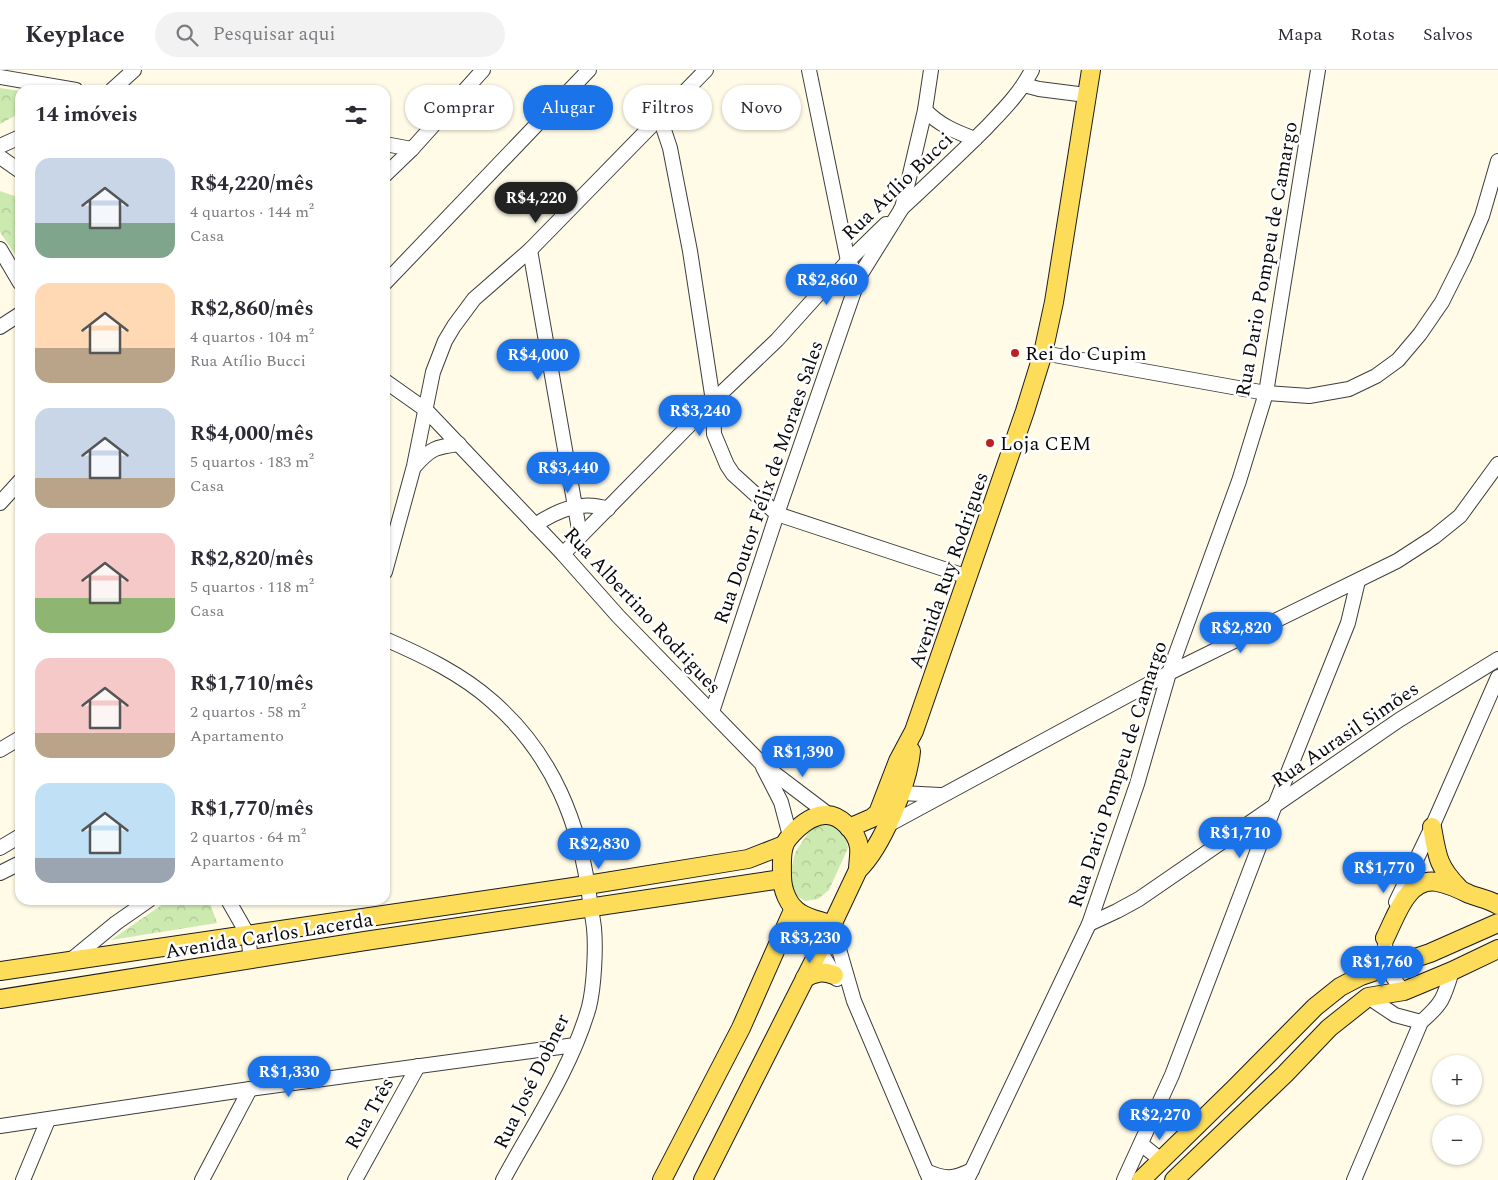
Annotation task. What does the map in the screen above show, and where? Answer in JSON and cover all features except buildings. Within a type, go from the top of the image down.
[{"type":"main road","name":"Avenida Ruy Rodrigues","points":[[849,828],[872,818],[878,813],[898,762],[914,731],[1025,411],[1043,353],[1054,302],[1091,70]]},
{"type":"main road","name":"Avenida Ruy Rodrigues","points":[[703,1180],[858,870],[864,864],[888,825],[901,794],[910,763],[914,731]]},
{"type":"main road","points":[[832,925],[807,916],[794,908],[785,892],[782,879],[782,854],[787,840],[805,822],[828,814],[840,820],[856,836],[859,846],[858,870]]},
{"type":"main road","points":[[1432,827],[1438,861],[1451,880],[1470,894],[1490,900],[1498,905]]},
{"type":"main road","name":"Avenida Carlos Lacerda","points":[[0,971],[588,885],[748,859],[787,840]]},
{"type":"main road","name":"Avenida Carlos Lacerda","points":[[0,999],[365,941],[782,879]]},
{"type":"main road","points":[[1385,938],[1411,890],[1428,882],[1460,888]]},
{"type":"main road","points":[[662,1180],[741,1028],[794,908]]},
{"type":"main road","points":[[1141,1180],[1314,1007],[1340,987],[1361,976],[1430,953],[1498,923]]},
{"type":"main road","points":[[1174,1180],[1285,1074],[1329,1028],[1368,997],[1404,991],[1498,949]]},
{"type":"main road","points":[[805,978],[822,972],[834,975]]},
{"type":"street","points":[[118,85],[134,70]]},
{"type":"street","points":[[390,170],[412,149],[483,70]]},
{"type":"street","points":[[390,278],[589,70]]},
{"type":"street","points":[[692,85],[706,70]]},
{"type":"street","points":[[809,70],[848,261],[859,277]]},
{"type":"street","name":"Rua Doutor Félix de Moraes Sales","points":[[712,712],[777,514],[859,277],[902,208],[926,110],[931,70]]},
{"type":"street","name":"Rua Atílio Bucci","points":[[563,554],[713,401],[777,340],[848,261],[1015,98],[1032,70]]},
{"type":"street","name":"Rua Dario Pompeu de Camargo","points":[[969,1175],[1089,924],[1137,784],[1169,673],[1239,481],[1266,393],[1318,70]]},
{"type":"street","points":[[0,77],[47,85]]},
{"type":"street","points":[[1024,85],[1039,89],[1086,95]]},
{"type":"street","points":[[926,110],[942,124],[975,139]]},
{"type":"street","points":[[390,554],[414,466],[432,372],[454,326],[474,299],[530,250],[648,130]]},
{"type":"street","points":[[664,130],[670,148],[690,251],[713,401],[714,434],[727,465],[739,481],[777,514],[968,577]]},
{"type":"street","points":[[0,146],[15,139]]},
{"type":"street","points":[[390,145],[412,149]]},
{"type":"street","points":[[0,157],[15,167]]},
{"type":"street","points":[[1043,353],[1266,393],[1309,396],[1349,389],[1376,376],[1398,360],[1420,334],[1442,302],[1482,216],[1498,161]]},
{"type":"street","points":[[0,249],[15,274]]},
{"type":"street","points":[[530,250],[580,535]]},
{"type":"street","points":[[0,313],[15,310]]},
{"type":"street","points":[[0,327],[15,317]]},
{"type":"street","name":"Rua Albertino Rodrigues","points":[[390,385],[426,410],[563,554],[618,616],[762,764],[828,814]]},
{"type":"street","points":[[414,466],[427,452],[439,447],[459,444]]},
{"type":"street","points":[[888,825],[1169,673],[1397,561],[1434,537],[1460,516],[1498,464]]},
{"type":"street","points":[[0,503],[15,486]]},
{"type":"street","points":[[535,525],[554,513],[575,507],[595,505],[608,509]]},
{"type":"street","points":[[1124,1180],[1172,1075],[1275,805],[1348,623],[1358,581]]},
{"type":"street","name":"Rua José Dobner","points":[[390,641],[418,653],[461,678],[492,701],[520,729],[544,761],[563,796],[577,836],[588,885],[594,928],[594,953],[589,1005],[575,1045],[503,1180]]},
{"type":"street","name":"Rua Aurasil Simões","points":[[1089,924],[1139,899],[1399,720],[1498,659]]},
{"type":"street","points":[[1404,991],[1392,976],[1385,955],[1385,938],[1394,907],[1432,827],[1498,677]]},
{"type":"street","points":[[0,750],[15,741]]},
{"type":"street","name":"Rua Albertino Rodrigues","points":[[762,764],[781,802],[787,840]]},
{"type":"street","points":[[901,794],[941,795]]},
{"type":"street","points":[[0,848],[15,839]]},
{"type":"street","points":[[0,874],[15,866]]},
{"type":"street","points":[[71,960],[116,923],[142,905]]},
{"type":"street","points":[[231,905],[248,935],[251,960]]},
{"type":"street","points":[[794,908],[818,950],[854,1002]]},
{"type":"street","points":[[832,925],[854,1002],[928,1175],[939,1178],[969,1175]]},
{"type":"street","points":[[1354,1180],[1421,1022],[1436,1010],[1441,1003],[1452,971]]},
{"type":"street","points":[[1368,997],[1395,1015],[1421,1022]]},
{"type":"street","points":[[0,1126],[250,1088],[575,1045]]},
{"type":"street","name":"Rua Três","points":[[355,1180],[418,1066]]},
{"type":"street","points":[[202,1180],[250,1088]]},
{"type":"street","points":[[23,1180],[48,1120]]},
{"type":"street","points":[[1141,1144],[1161,1160]]},
{"type":"green space","points":[[0,88],[15,90],[15,116],[0,124]]},
{"type":"green space","points":[[0,191],[15,196],[15,254],[0,232]]},
{"type":"green space","points":[[823,823],[834,823],[845,835],[848,848],[829,890],[818,899],[805,901],[792,893],[790,874],[795,853],[811,828]]},
{"type":"green space","points":[[162,905],[211,905],[217,923],[111,940]]},
{"type":"place","name":"Rei do Cupim","points":[[1015,353]]},
{"type":"place","name":"Loja CEM","points":[[990,443]]}]
